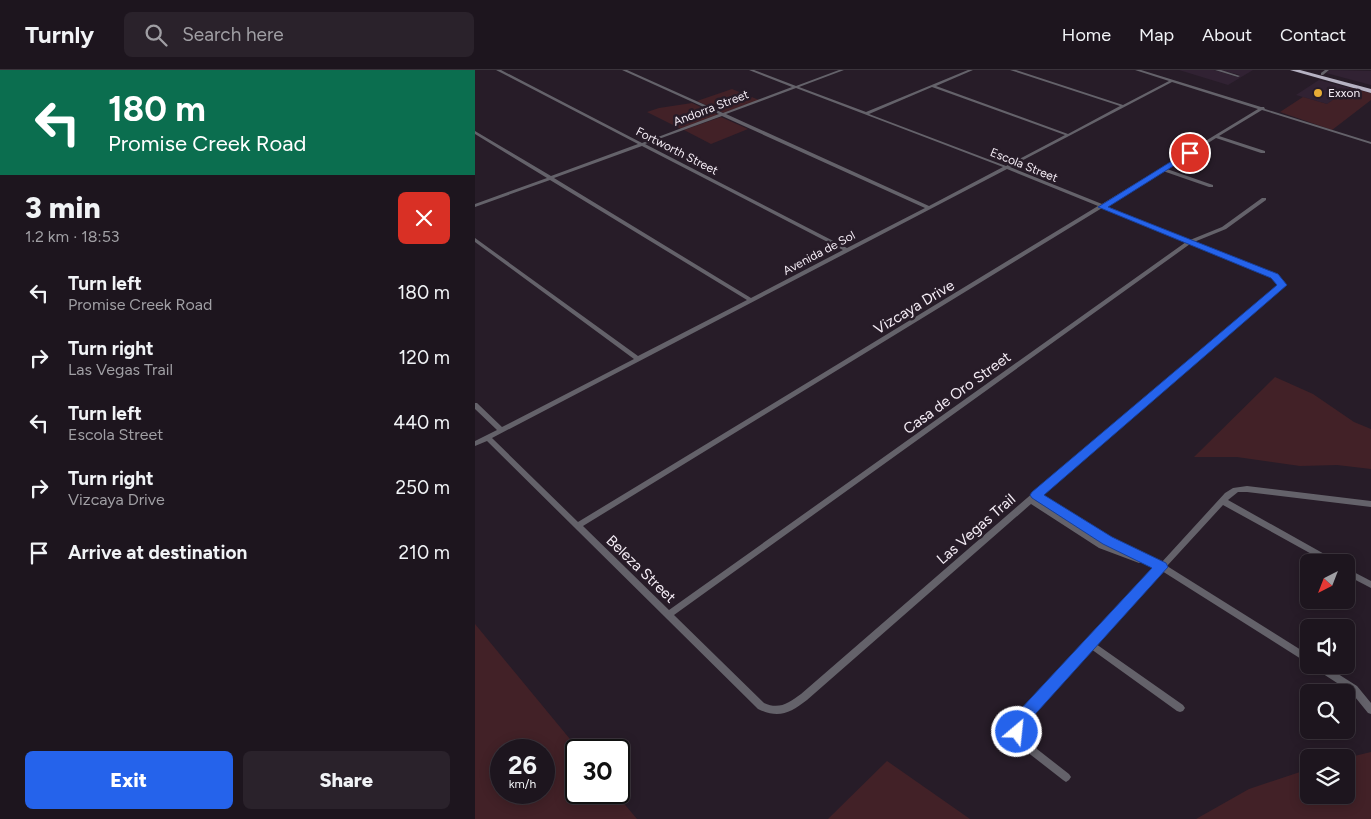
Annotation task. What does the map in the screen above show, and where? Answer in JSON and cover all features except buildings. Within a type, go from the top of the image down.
[{"type":"highway","points":[[1293,70],[1324,74]]},
{"type":"highway","points":[[1297,70],[1324,74]]},
{"type":"highway","points":[[1308,70],[1371,88]]},
{"type":"street","name":"Fortworth Street","points":[[498,70],[847,250]]},
{"type":"street","points":[[624,70],[928,207]]},
{"type":"street","name":"Escola Street","points":[[751,70],[1005,167],[1275,276],[1283,285],[1280,287]]},
{"type":"street","name":"Andorra Street","points":[[475,206],[842,70]]},
{"type":"street","points":[[867,113],[971,70]]},
{"type":"street","points":[[1012,70],[1123,106]]},
{"type":"street","points":[[1137,70],[1371,143]]},
{"type":"street","points":[[1217,70],[1238,76]]},
{"type":"street","name":"Avenida de Sol","points":[[475,444],[1172,80]]},
{"type":"street","points":[[932,86],[1068,135]]},
{"type":"street","name":"Vizcaya Drive","points":[[577,526],[1263,108]]},
{"type":"street","points":[[475,132],[751,300]]},
{"type":"street","points":[[1217,137],[1263,152]]},
{"type":"street","points":[[1163,169],[1211,186]]},
{"type":"street","name":"Casa de Oro Street","points":[[668,615],[1189,242],[1224,228],[1264,199]]},
{"type":"street","points":[[475,240],[638,359]]},
{"type":"street","name":"Las Vegas Trail","points":[[780,712],[804,697],[1280,287]]},
{"type":"street","points":[[475,405],[501,430]]},
{"type":"street","name":"Beleza Street","points":[[487,437],[761,706],[770,711],[780,712]]},
{"type":"street","points":[[1066,777],[1025,745],[1019,737],[1018,726],[1023,717],[1223,501],[1236,490],[1247,489],[1371,504]]},
{"type":"street","points":[[1033,498],[1109,550],[1162,567],[1300,654]]},
{"type":"street","points":[[1223,501],[1317,554]]},
{"type":"street","points":[[1355,576],[1371,585]]},
{"type":"street","points":[[1090,644],[1180,708]]},
{"type":"street","points":[[1331,674],[1354,689],[1371,710]]},
{"type":"shaded area","points":[[1179,70],[1214,70],[1238,77],[1240,75],[1221,70],[1253,70],[1228,85]]},
{"type":"shaded area","points":[[1330,70],[1371,71],[1371,85],[1326,73]]},
{"type":"shaded area","points":[[1319,80],[1350,88],[1327,104],[1296,95]]},
{"type":"shaded area","points":[[1350,88],[1371,93],[1371,100],[1332,130],[1280,112],[1303,97],[1327,104]]},
{"type":"shaded area","points":[[732,89],[759,100],[724,113],[697,101]]},
{"type":"shaded area","points":[[692,103],[719,115],[681,129],[647,112],[659,108]]},
{"type":"shaded area","points":[[721,117],[748,129],[711,144],[684,130]]},
{"type":"shaded area","points":[[1275,377],[1313,394],[1354,422],[1371,429],[1371,469],[1337,465],[1300,466],[1237,457],[1194,457]]},
{"type":"shaded area","points":[[475,624],[570,739],[565,739],[565,804],[624,804],[637,819],[475,819]]},
{"type":"shaded area","points":[[1371,752],[1371,819],[1196,819],[1249,789],[1300,772],[1300,804],[1355,804],[1355,756]]},
{"type":"shaded area","points":[[887,761],[970,819],[828,819]]},
{"type":"place","name":"Exxon","points":[[1318,93]]},
{"type":"route","points":[[1017,732],[1023,717],[1162,567],[1107,540],[1036,495],[1283,285],[1275,276],[1102,207],[1190,153]]}]
